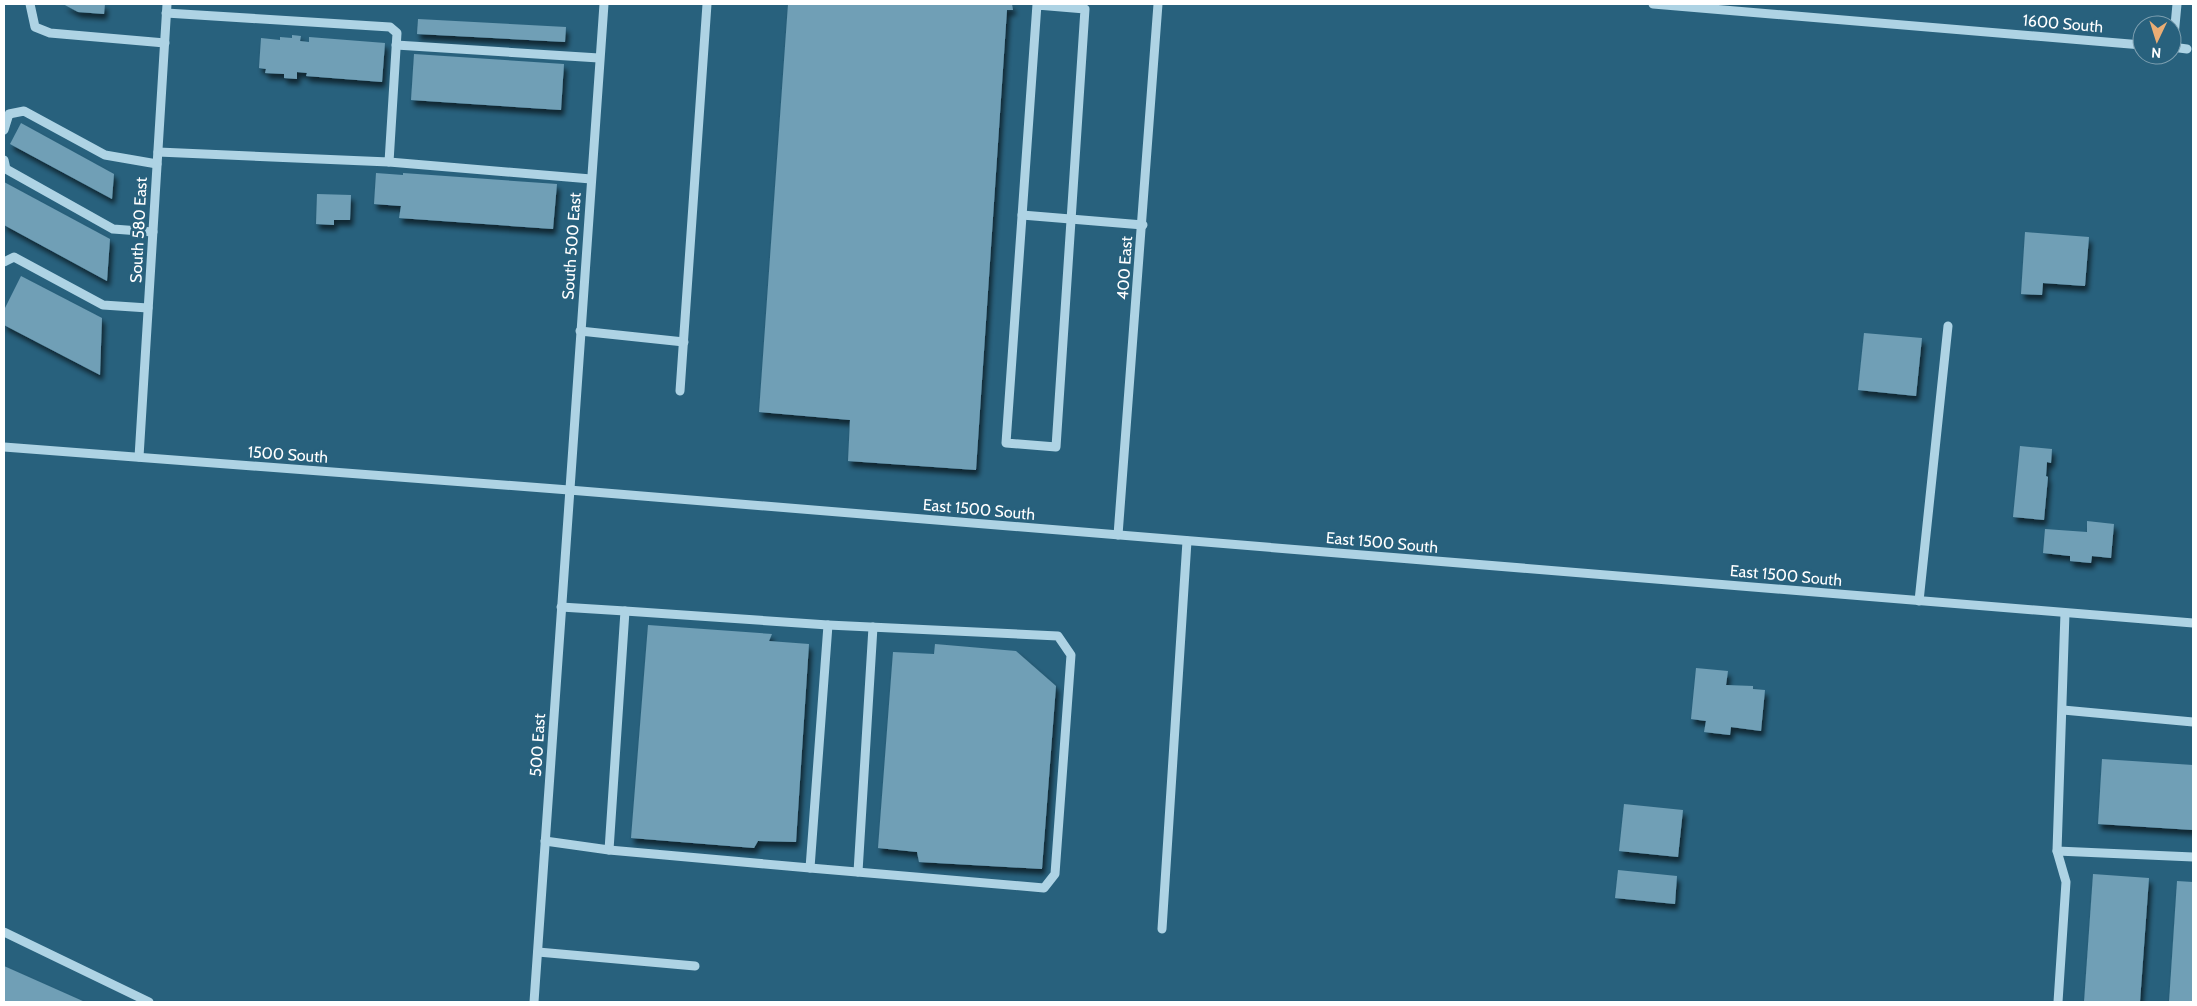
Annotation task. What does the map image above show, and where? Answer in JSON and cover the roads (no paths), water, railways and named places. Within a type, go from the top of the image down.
[{"type":"street","points":[[30,4],[35,27],[50,33],[165,43]]},
{"type":"street","name":"South 500 East","points":[[569,490],[604,4]]},
{"type":"street","points":[[680,391],[707,4]]},
{"type":"street","points":[[1037,4],[1085,9],[1056,447],[1006,443],[1037,4]]},
{"type":"street","name":"400 East","points":[[1118,535],[1143,225],[1158,4]]},
{"type":"street","name":"1600 South","points":[[1653,4],[1733,7],[2132,44]]},
{"type":"street","points":[[167,8],[390,27],[397,32],[388,162]]},
{"type":"street","name":"South 580 East","points":[[139,457],[167,8]]},
{"type":"street","points":[[396,45],[599,58]]},
{"type":"street","points":[[2182,48],[2187,49]]},
{"type":"street","points":[[4,130],[9,114],[24,111],[105,155],[157,164]]},
{"type":"street","points":[[158,152],[388,162],[591,179]]},
{"type":"street","points":[[4,160],[6,168],[113,229],[153,232]]},
{"type":"street","points":[[1022,215],[1143,225]]},
{"type":"street","points":[[4,262],[14,257],[103,305],[148,308]]},
{"type":"street","points":[[1919,601],[1948,326]]},
{"type":"street","points":[[580,331],[684,342]]},
{"type":"street","name":"1500 South","points":[[4,447],[569,490]]},
{"type":"street","name":"East 1500 South","points":[[569,490],[2193,623]]},
{"type":"street","name":"500 East","points":[[534,1002],[569,490]]},
{"type":"street","points":[[1162,929],[1188,541]]},
{"type":"street","points":[[545,842],[609,850],[1044,888],[1055,874],[1071,654],[1058,636],[828,625],[561,607]]},
{"type":"street","points":[[609,850],[625,611]]},
{"type":"street","points":[[2058,1002],[2066,882],[2058,851],[2065,613]]},
{"type":"street","points":[[810,868],[828,625]]},
{"type":"street","points":[[858,872],[874,627]]},
{"type":"street","points":[[2063,710],[2193,722]]},
{"type":"street","points":[[2058,851],[2193,857]]},
{"type":"street","points":[[4,932],[149,1002]]},
{"type":"street","points":[[538,952],[694,966]]}]
